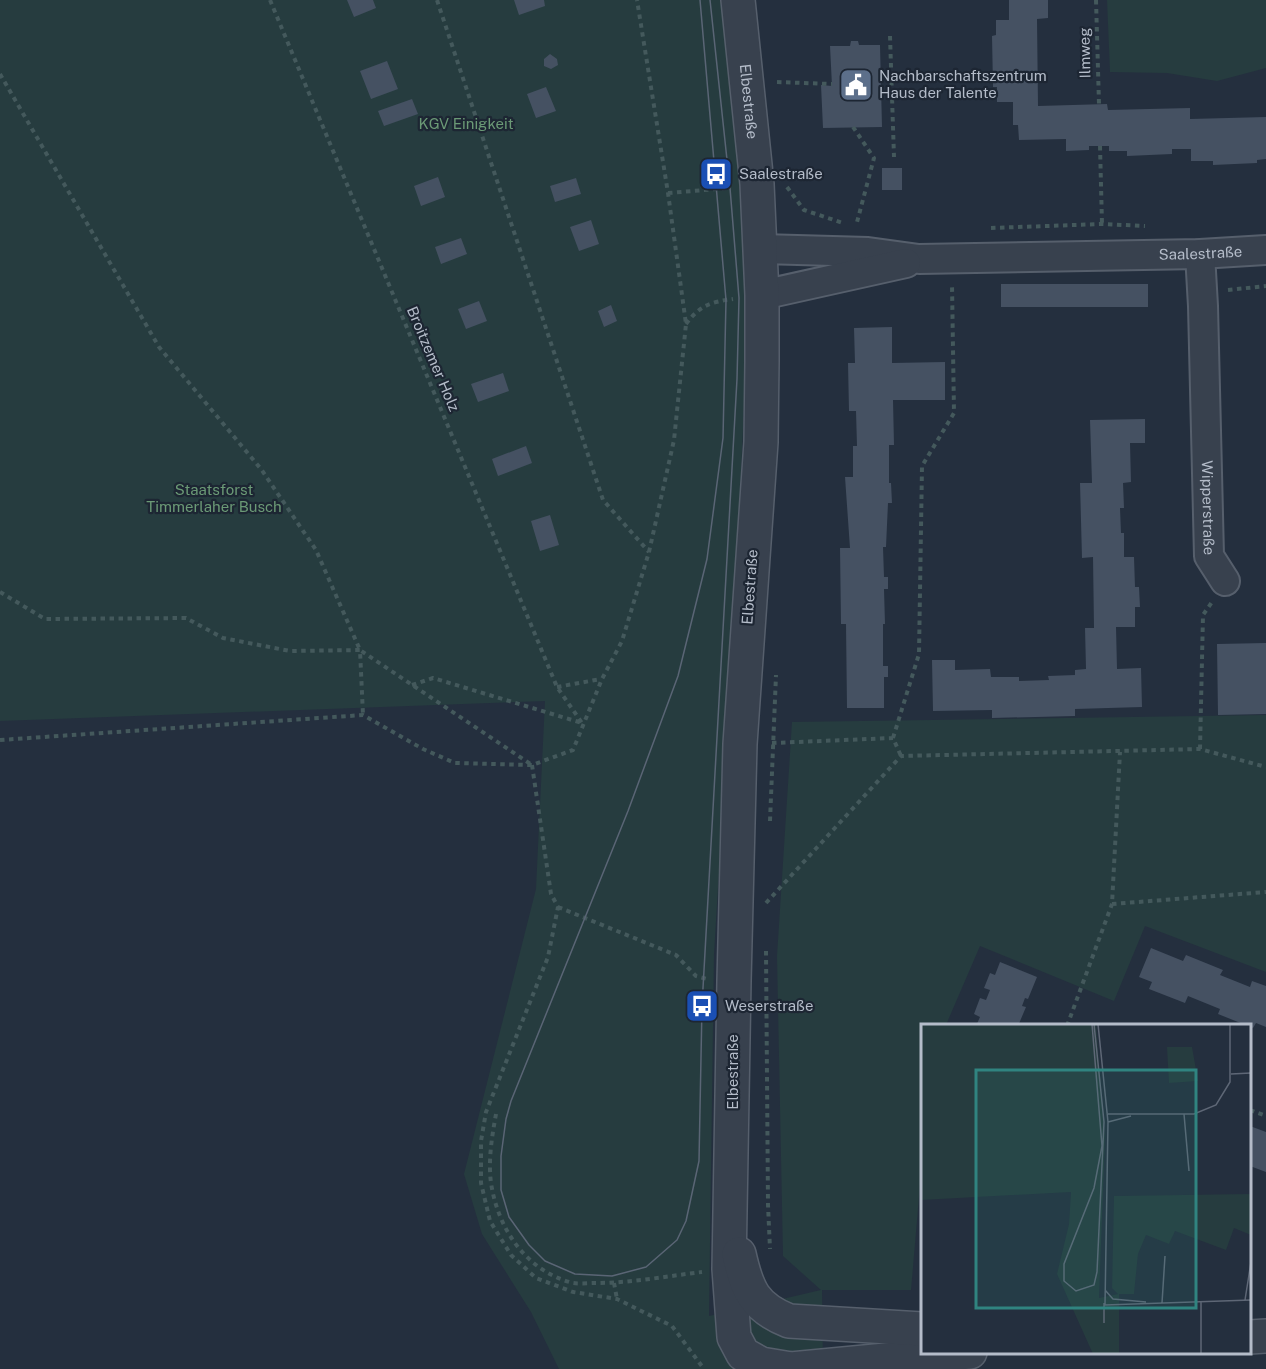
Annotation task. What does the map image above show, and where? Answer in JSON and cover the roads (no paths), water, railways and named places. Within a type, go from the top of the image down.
[{"type":"street","name":"Elbestraße","points":[[732,1175],[740,744],[761,442],[762,296],[757,184],[738,0]]},
{"type":"street","name":"Saalestraße","points":[[760,249],[868,252],[919,260],[1200,254],[1266,250]]},
{"type":"street","name":"Wipperstraße","points":[[1200,254],[1209,556],[1225,581]]},
{"type":"street","name":"Saalestraße","points":[[762,296],[810,283],[860,275],[919,260]]},
{"type":"street","points":[[732,1175],[729,1269],[735,1369]]},
{"type":"street","points":[[732,1175],[738,1252],[745,1280],[758,1301],[770,1313],[789,1321],[921,1329]]},
{"type":"street","points":[[734,1337],[743,1354],[761,1364],[791,1369],[959,1354]]},
{"type":"tram line","points":[[700,0],[726,300],[723,438],[707,559],[678,676],[628,811],[511,1101],[501,1156],[501,1190],[509,1217],[529,1245],[545,1261],[575,1274],[612,1276],[646,1267],[677,1240],[686,1221],[699,1161],[702,1006],[737,379],[739,298],[710,0]]},
{"type":"place","name":"Nachbarschaftszentrum Haus der Talente","points":[[856,85]]},
{"type":"place","name":"Saalestraße","points":[[716,174]]},
{"type":"place","name":"Weserstraße","points":[[702,1006]]},
{"type":"park label","name":"KGV Einigkeit","points":[[466,124]]},
{"type":"park label","name":"Staatsforst Timmerlaher Busch","points":[[214,498]]}]
